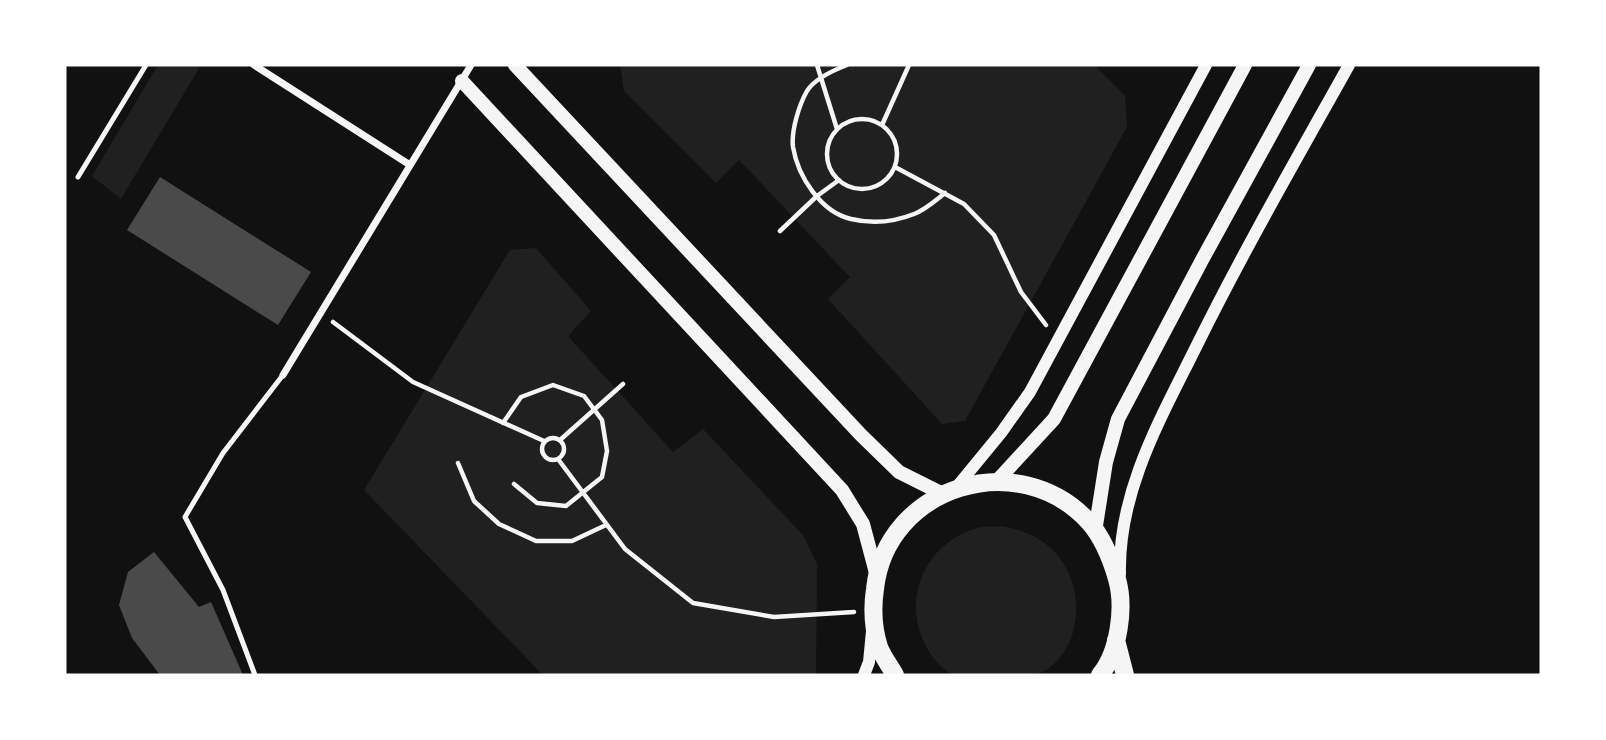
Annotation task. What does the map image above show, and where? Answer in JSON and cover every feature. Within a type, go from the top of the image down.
[{"type":"main road","points":[[515,65],[899,472],[949,491]]},
{"type":"main road","points":[[996,482],[1054,419],[1245,65]]},
{"type":"main road","points":[[1095,532],[1106,462],[1118,419],[1309,65]]},
{"type":"main road","points":[[462,80],[842,490],[863,524],[876,573],[873,613],[880,648],[895,675]]},
{"type":"main road","points":[[876,573],[892,538],[916,510],[949,491],[986,481],[1024,484],[1059,498],[1088,522],[1110,554],[1121,592],[1119,632],[1100,675]]},
{"type":"main road","points":[[1116,640],[1125,675]]},
{"type":"street","points":[[254,65],[411,165]]},
{"type":"street","points":[[283,375],[471,65]]},
{"type":"street","points":[[949,491],[1001,433],[1030,392],[1206,65]]},
{"type":"street","points":[[1121,592],[1120,550],[1131,492],[1151,437],[1224,290],[1349,65]]},
{"type":"street","points":[[864,675],[869,662],[873,613]]},
{"type":"lane","points":[[78,177],[146,65]]},
{"type":"lane","points":[[255,675],[223,590],[185,517],[223,453],[283,375]]},
{"type":"path","points":[[817,65],[837,129]]},
{"type":"path","points":[[847,65],[833,71],[808,89],[797,118],[793,145],[802,174],[823,204],[849,219],[878,223],[916,214],[945,193]]},
{"type":"path","points":[[881,125],[909,65]]},
{"type":"path","points":[[859,119],[871,120],[881,125],[890,133],[895,144],[897,156],[894,167],[880,184],[870,188],[859,189],[839,180],[827,161],[830,139],[837,129],[847,122],[859,119]]},
{"type":"path","points":[[894,167],[964,204],[994,235],[1021,292],[1057,340]]},
{"type":"path","points":[[780,231],[817,196],[839,180]]},
{"type":"path","points":[[321,313],[413,382],[544,441]]},
{"type":"path","points":[[560,440],[623,384]]},
{"type":"path","points":[[503,423],[521,397],[553,385],[584,396],[602,420],[607,451],[601,477],[583,494],[566,506],[537,503],[514,484]]},
{"type":"path","points":[[550,438],[560,440],[564,450],[558,459],[550,460],[544,456],[544,441],[550,438]]},
{"type":"path","points":[[558,459],[625,550],[693,603],[774,617],[873,613]]},
{"type":"path","points":[[457,463],[474,501],[499,524],[536,541],[572,541],[606,525]]},
{"type":"shaded area","points":[[158,65],[201,65],[121,199],[92,176]]},
{"type":"shaded area","points":[[620,65],[1095,65],[1125,96],[1127,127],[965,421],[942,424],[828,299],[850,277],[739,160],[716,183],[624,91]]},
{"type":"shaded area","points":[[536,248],[591,311],[568,336],[673,452],[703,429],[803,535],[817,564],[816,675],[543,675],[364,490],[510,250]]},
{"type":"shaded area","points":[[1003,526],[1042,541],[1059,557],[1068,571],[1076,603],[1072,636],[1065,651],[1054,664],[1041,672],[1028,676],[956,676],[936,661],[922,638],[916,615],[920,583],[926,568],[947,543],[977,528]]},
{"type":"building","points":[[160,177],[311,272],[278,325],[127,230]]},
{"type":"building","points":[[154,552],[199,607],[211,602],[243,675],[160,675],[132,638],[119,605],[128,572]]}]
